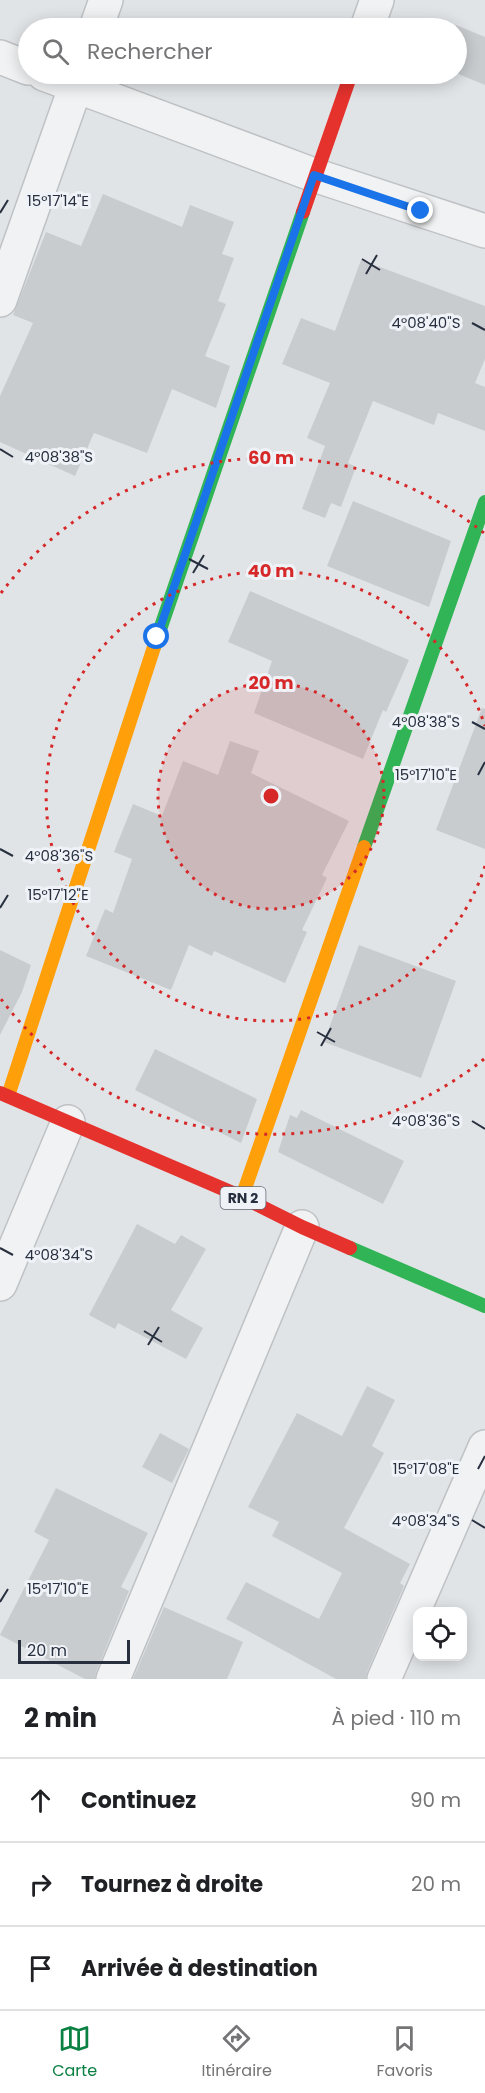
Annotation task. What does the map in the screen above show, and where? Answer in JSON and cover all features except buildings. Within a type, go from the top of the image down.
[{"type":"main road","points":[[4,1095],[153,648],[314,175],[347,84]]},
{"type":"main road","points":[[242,1197],[485,502]]},
{"type":"main road","name":"RN 2","points":[[4,1095],[242,1197],[302,1227],[485,1306]]},
{"type":"street","points":[[100,18],[106,0]]},
{"type":"street","points":[[371,18],[377,0]]},
{"type":"street","points":[[0,57],[18,64]]},
{"type":"street","points":[[0,300],[76,84]]},
{"type":"street","points":[[90,84],[314,175],[485,231]]},
{"type":"street","points":[[0,1284],[68,1122]]},
{"type":"street","points":[[113,1679],[302,1227]]},
{"type":"street","points":[[384,1679],[485,1447]]},
{"type":"traffic: fast","points":[[154,647],[303,212]]},
{"type":"traffic: fast","points":[[364,847],[485,502]]},
{"type":"traffic: fast","points":[[350,1248],[485,1306]]},
{"type":"traffic: slow","points":[[8,1096],[154,647]]},
{"type":"traffic: slow","points":[[242,1197],[364,847]]},
{"type":"traffic: jam","points":[[303,212],[348,84]]},
{"type":"traffic: jam","points":[[0,1093],[242,1197],[350,1248]]},
{"type":"route","points":[[157,637],[314,175],[421,211]]}]
